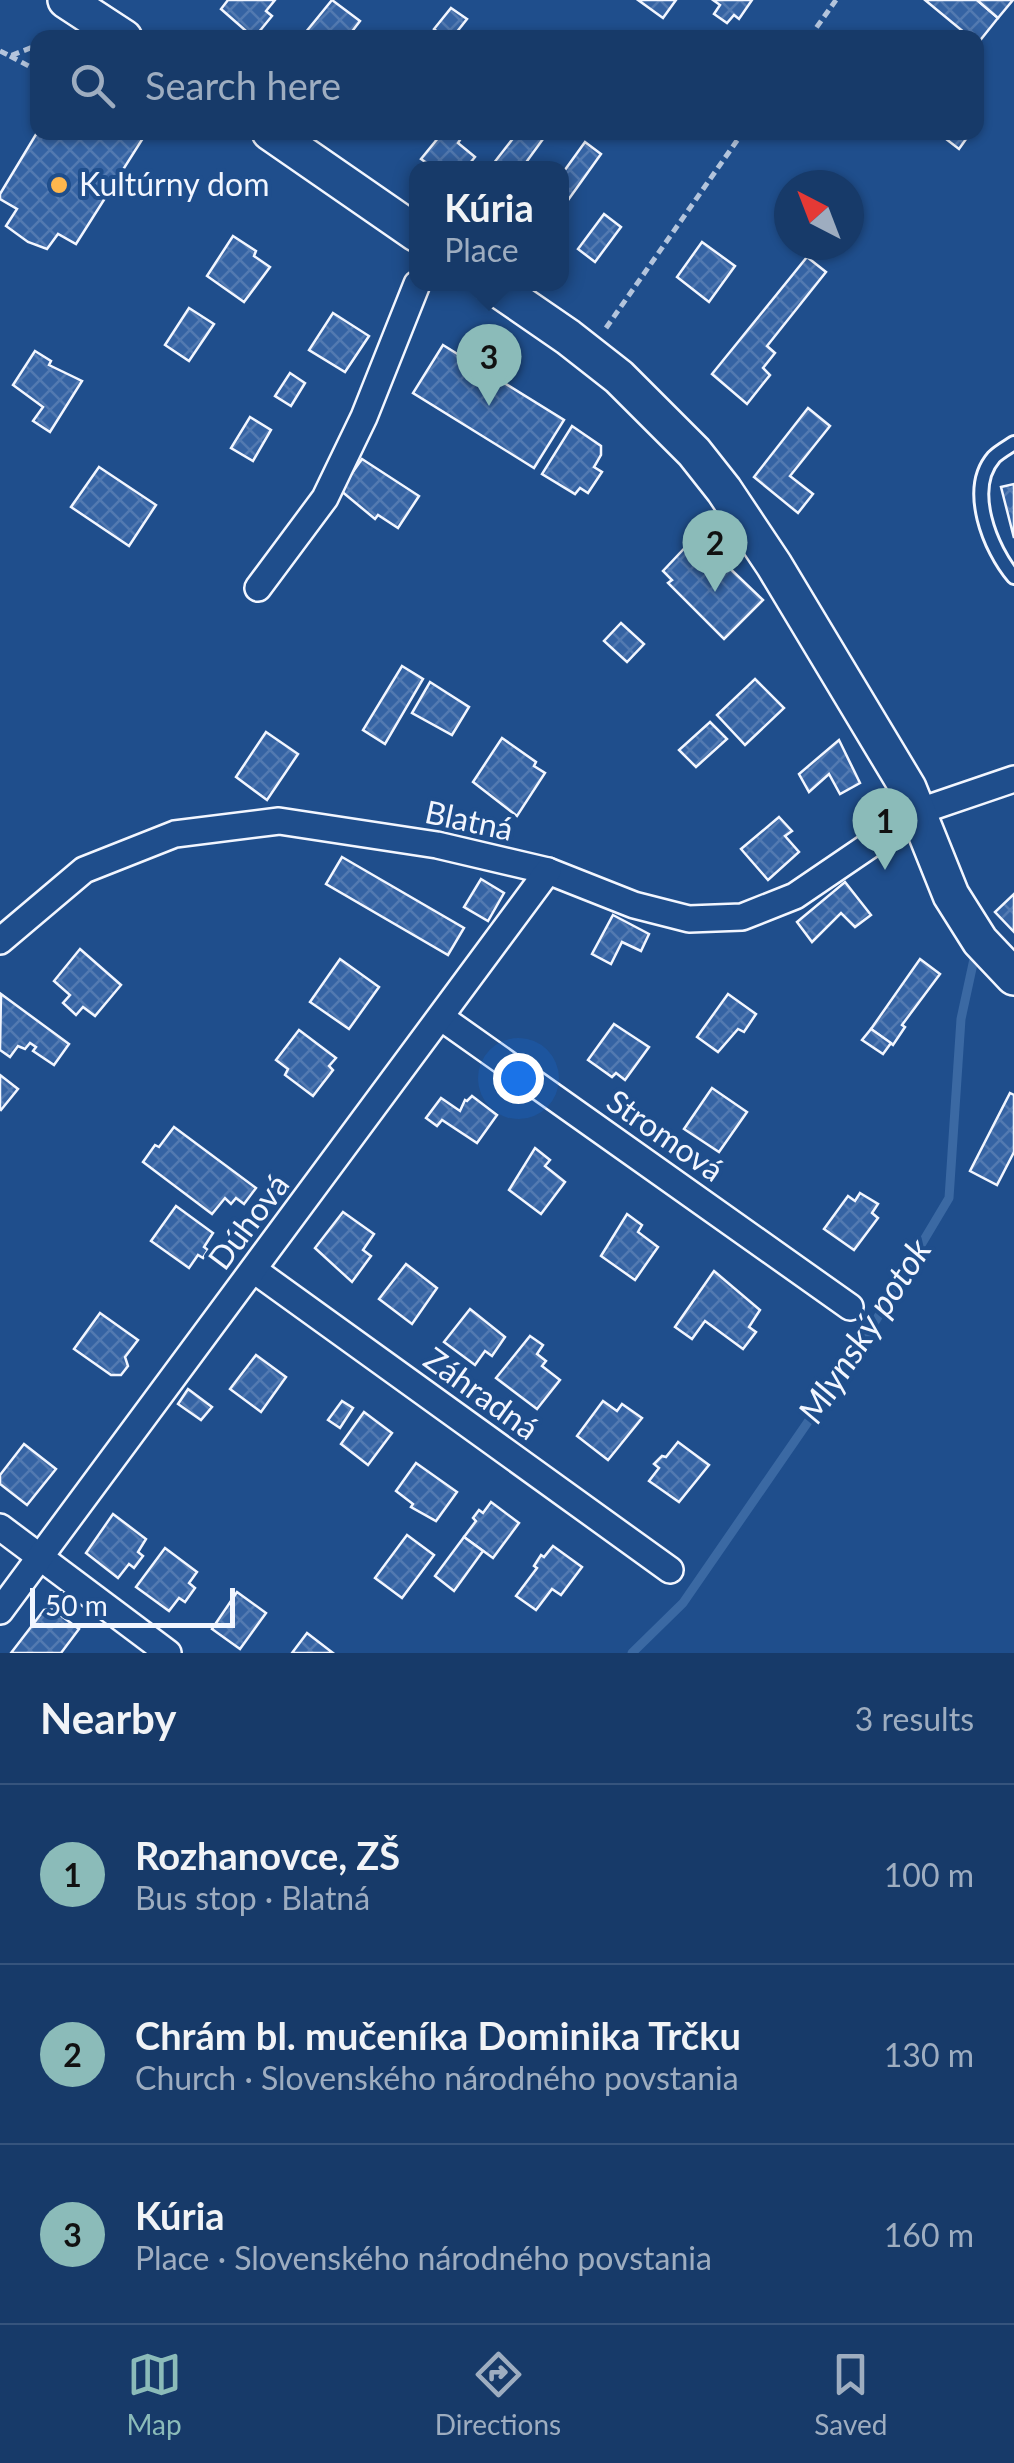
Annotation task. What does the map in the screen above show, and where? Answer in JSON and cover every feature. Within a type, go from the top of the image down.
[{"type":"street","points":[[66,0],[112,30]]},
{"type":"street","points":[[282,140],[409,228]]},
{"type":"street","points":[[258,588],[325,498],[364,417],[414,291]]},
{"type":"street","points":[[500,291],[587,351],[660,416],[724,490],[774,565],[920,812],[951,894],[980,940],[1014,977]]},
{"type":"street","name":"Blatná","points":[[0,940],[84,870],[175,834],[279,821],[437,845],[548,871],[634,905],[689,919],[742,916],[795,896],[920,812],[1014,779]]},
{"type":"street","name":"Dúhová","points":[[0,1611],[548,871]]},
{"type":"street","name":"Stromová","points":[[442,1018],[850,1307]]},
{"type":"street","name":"Záhradná","points":[[254,1270],[670,1570]]},
{"type":"street","points":[[0,1527],[168,1653]]},
{"type":"lane","points":[[1014,443],[993,458],[981,489],[992,544],[1014,577]]},
{"type":"path","points":[[815,30],[836,0]]},
{"type":"path","points":[[10,56],[30,48]]},
{"type":"path","points":[[0,51],[30,67]]},
{"type":"path","points":[[587,351],[736,140]]},
{"type":"building","points":[[228,0],[275,0],[266,11],[272,16],[261,30],[245,30],[221,9]]},
{"type":"building","points":[[332,0],[360,21],[353,30],[308,30]]},
{"type":"building","points":[[638,0],[676,0],[663,18]]},
{"type":"building","points":[[713,0],[752,0],[739,19],[734,15],[727,23],[714,14],[720,5]]},
{"type":"building","points":[[925,0],[977,0],[998,18],[984,36],[984,30],[961,30]]},
{"type":"building","points":[[977,0],[1013,0],[998,18]]},
{"type":"building","points":[[451,8],[467,19],[458,30],[434,29]]},
{"type":"building","name":"Kultúrny dom","points":[[33,140],[142,140],[76,244],[58,234],[47,249],[28,242],[6,226],[17,209],[0,199]]},
{"type":"building","points":[[436,140],[460,140],[458,143],[475,157],[472,161],[421,159]]},
{"type":"building","points":[[512,140],[542,140],[527,161],[495,161]]},
{"type":"building","points":[[947,140],[965,140],[959,149]]},
{"type":"building","points":[[585,142],[601,154],[569,199],[569,164]]},
{"type":"building","points":[[604,214],[621,227],[595,262],[578,249]]},
{"type":"building","points":[[233,236],[256,251],[254,256],[270,267],[244,302],[207,276]]},
{"type":"building","points":[[702,242],[735,266],[709,302],[677,277]]},
{"type":"building","points":[[805,260],[811,260],[826,272],[767,346],[775,353],[763,368],[770,375],[747,404],[712,374]]},
{"type":"building","points":[[189,308],[214,324],[189,361],[165,345]]},
{"type":"building","points":[[333,313],[369,336],[345,372],[309,350]]},
{"type":"building","points":[[443,345],[564,420],[534,468],[413,393]]},
{"type":"building","points":[[35,351],[51,361],[49,365],[82,381],[50,432],[33,421],[43,407],[13,385]]},
{"type":"building","points":[[290,373],[305,383],[291,406],[275,396]]},
{"type":"building","points":[[808,408],[830,426],[790,476],[813,494],[798,513],[754,477]]},
{"type":"building","points":[[250,417],[271,430],[253,461],[231,448]]},
{"type":"building","points":[[572,426],[601,446],[594,467],[602,472],[588,493],[580,488],[575,494],[542,474]]},
{"type":"building","points":[[362,459],[419,496],[398,528],[378,515],[375,519],[340,490]]},
{"type":"building","points":[[99,467],[156,505],[129,546],[71,507]]},
{"type":"building","points":[[1014,484],[1014,538],[1001,487]]},
{"type":"building","points":[[696,536],[763,600],[724,639],[668,583],[672,580],[663,571]]},
{"type":"building","points":[[621,623],[644,644],[627,662],[604,641]]},
{"type":"building","points":[[402,666],[423,679],[385,744],[363,730]]},
{"type":"building","points":[[755,679],[784,708],[745,745],[717,715]]},
{"type":"building","points":[[430,682],[469,707],[452,735],[412,713]]},
{"type":"building","points":[[710,722],[727,739],[696,767],[679,750]]},
{"type":"building","points":[[266,732],[298,754],[267,800],[236,777]]},
{"type":"building","points":[[502,738],[545,773],[517,816],[473,782]]},
{"type":"building","points":[[839,740],[860,783],[840,794],[829,774],[809,792],[799,774]]},
{"type":"building","points":[[779,817],[792,831],[785,836],[799,852],[768,880],[741,849]]},
{"type":"building","points":[[342,857],[464,928],[448,955],[326,884]]},
{"type":"building","points":[[481,879],[504,893],[488,921],[464,907]]},
{"type":"building","points":[[845,882],[871,915],[855,927],[841,913],[812,942],[797,922]]},
{"type":"building","points":[[1014,894],[1014,932],[995,912]]},
{"type":"building","points":[[613,915],[649,934],[641,951],[622,942],[611,964],[592,954]]},
{"type":"building","points":[[80,949],[121,985],[95,1016],[83,1007],[76,1015],[63,1003],[70,995],[54,981]]},
{"type":"building","points":[[340,959],[379,987],[349,1029],[310,1002]]},
{"type":"building","points":[[920,959],[940,974],[902,1025],[905,1027],[893,1045],[871,1029]]},
{"type":"building","points":[[1,994],[69,1044],[54,1065],[33,1051],[36,1047],[30,1043],[25,1049],[18,1046],[10,1057],[0,1050]]},
{"type":"building","points":[[728,994],[756,1014],[744,1032],[738,1029],[718,1052],[697,1037]]},
{"type":"building","points":[[614,1024],[649,1047],[625,1080],[616,1073],[612,1077],[588,1060]]},
{"type":"building","points":[[871,1029],[891,1043],[883,1054],[862,1040]]},
{"type":"building","points":[[299,1030],[336,1058],[329,1066],[333,1070],[313,1096],[285,1075],[288,1069],[276,1060]]},
{"type":"building","points":[[0,1075],[18,1089],[1,1110],[0,1109]]},
{"type":"building","points":[[712,1088],[747,1112],[719,1152],[684,1129]]},
{"type":"building","points":[[1010,1093],[1014,1095],[1014,1152],[997,1185],[970,1171]]},
{"type":"building","points":[[472,1096],[497,1115],[477,1143],[442,1120],[437,1126],[426,1118],[441,1098],[460,1111]]},
{"type":"building","points":[[174,1127],[256,1188],[244,1204],[236,1198],[231,1204],[225,1198],[212,1214],[143,1162]]},
{"type":"building","points":[[535,1148],[550,1160],[545,1166],[565,1182],[541,1214],[509,1190]]},
{"type":"building","points":[[860,1193],[878,1204],[872,1213],[878,1218],[854,1250],[824,1229],[848,1196],[855,1201]]},
{"type":"building","points":[[176,1206],[213,1233],[204,1247],[208,1250],[203,1258],[198,1255],[189,1268],[151,1241]]},
{"type":"building","points":[[343,1212],[374,1234],[363,1250],[371,1256],[352,1282],[315,1248]]},
{"type":"building","points":[[627,1214],[642,1225],[638,1232],[658,1247],[635,1280],[601,1256]]},
{"type":"building","points":[[406,1264],[437,1288],[412,1324],[379,1299]]},
{"type":"building","points":[[714,1271],[760,1310],[749,1327],[756,1332],[743,1349],[705,1321],[692,1339],[675,1327]]},
{"type":"building","points":[[470,1309],[505,1337],[492,1356],[485,1351],[475,1365],[444,1342]]},
{"type":"building","points":[[100,1313],[138,1340],[125,1357],[128,1366],[121,1375],[111,1375],[74,1349]]},
{"type":"building","points":[[530,1336],[543,1345],[537,1354],[546,1361],[542,1366],[560,1380],[537,1409],[496,1378]]},
{"type":"building","points":[[256,1355],[286,1377],[261,1412],[230,1389]]},
{"type":"building","points":[[188,1389],[212,1407],[201,1420],[178,1404]]},
{"type":"building","points":[[342,1401],[353,1408],[340,1428],[328,1420]]},
{"type":"building","points":[[603,1401],[617,1411],[622,1404],[642,1418],[608,1460],[577,1436]]},
{"type":"building","points":[[364,1412],[392,1433],[368,1465],[341,1444]]},
{"type":"building","points":[[678,1442],[709,1465],[679,1502],[649,1481],[659,1468],[654,1464]]},
{"type":"building","points":[[24,1444],[56,1469],[27,1505],[0,1484],[0,1475]]},
{"type":"building","points":[[416,1463],[457,1492],[436,1521],[411,1507],[413,1504],[396,1491]]},
{"type":"building","points":[[491,1502],[519,1523],[493,1558],[464,1537],[479,1510],[483,1513]]},
{"type":"building","points":[[113,1514],[146,1539],[138,1552],[143,1556],[134,1568],[129,1564],[118,1578],[86,1553]]},
{"type":"building","points":[[407,1535],[434,1555],[402,1598],[375,1578]]},
{"type":"building","points":[[464,1537],[483,1551],[454,1591],[435,1576]]},
{"type":"building","points":[[553,1546],[582,1567],[561,1595],[552,1589],[536,1610],[516,1596],[537,1568],[534,1566],[541,1555],[544,1557]]},
{"type":"building","points":[[165,1548],[197,1572],[189,1583],[195,1588],[185,1602],[179,1598],[169,1611],[136,1587]]},
{"type":"building","points":[[237,1592],[266,1613],[240,1649],[212,1629]]},
{"type":"building","points":[[52,1609],[79,1629],[61,1653],[11,1653],[44,1610]]},
{"type":"building","points":[[307,1633],[333,1653],[292,1653]]},
{"type":"waterway","name":"Mlynský potok","points":[[632,1653],[683,1603],[863,1342],[949,1198],[961,1019],[974,959]]},
{"type":"place","name":"Kultúrny dom","points":[[59,185]]},
{"type":"place","name":"Kúria","points":[[489,406]]},
{"type":"place","name":"Chrám bl. mučeníka Dominika Trčku","points":[[715,592]]},
{"type":"place","name":"Rozhanovce, ZŠ","points":[[885,870]]}]
